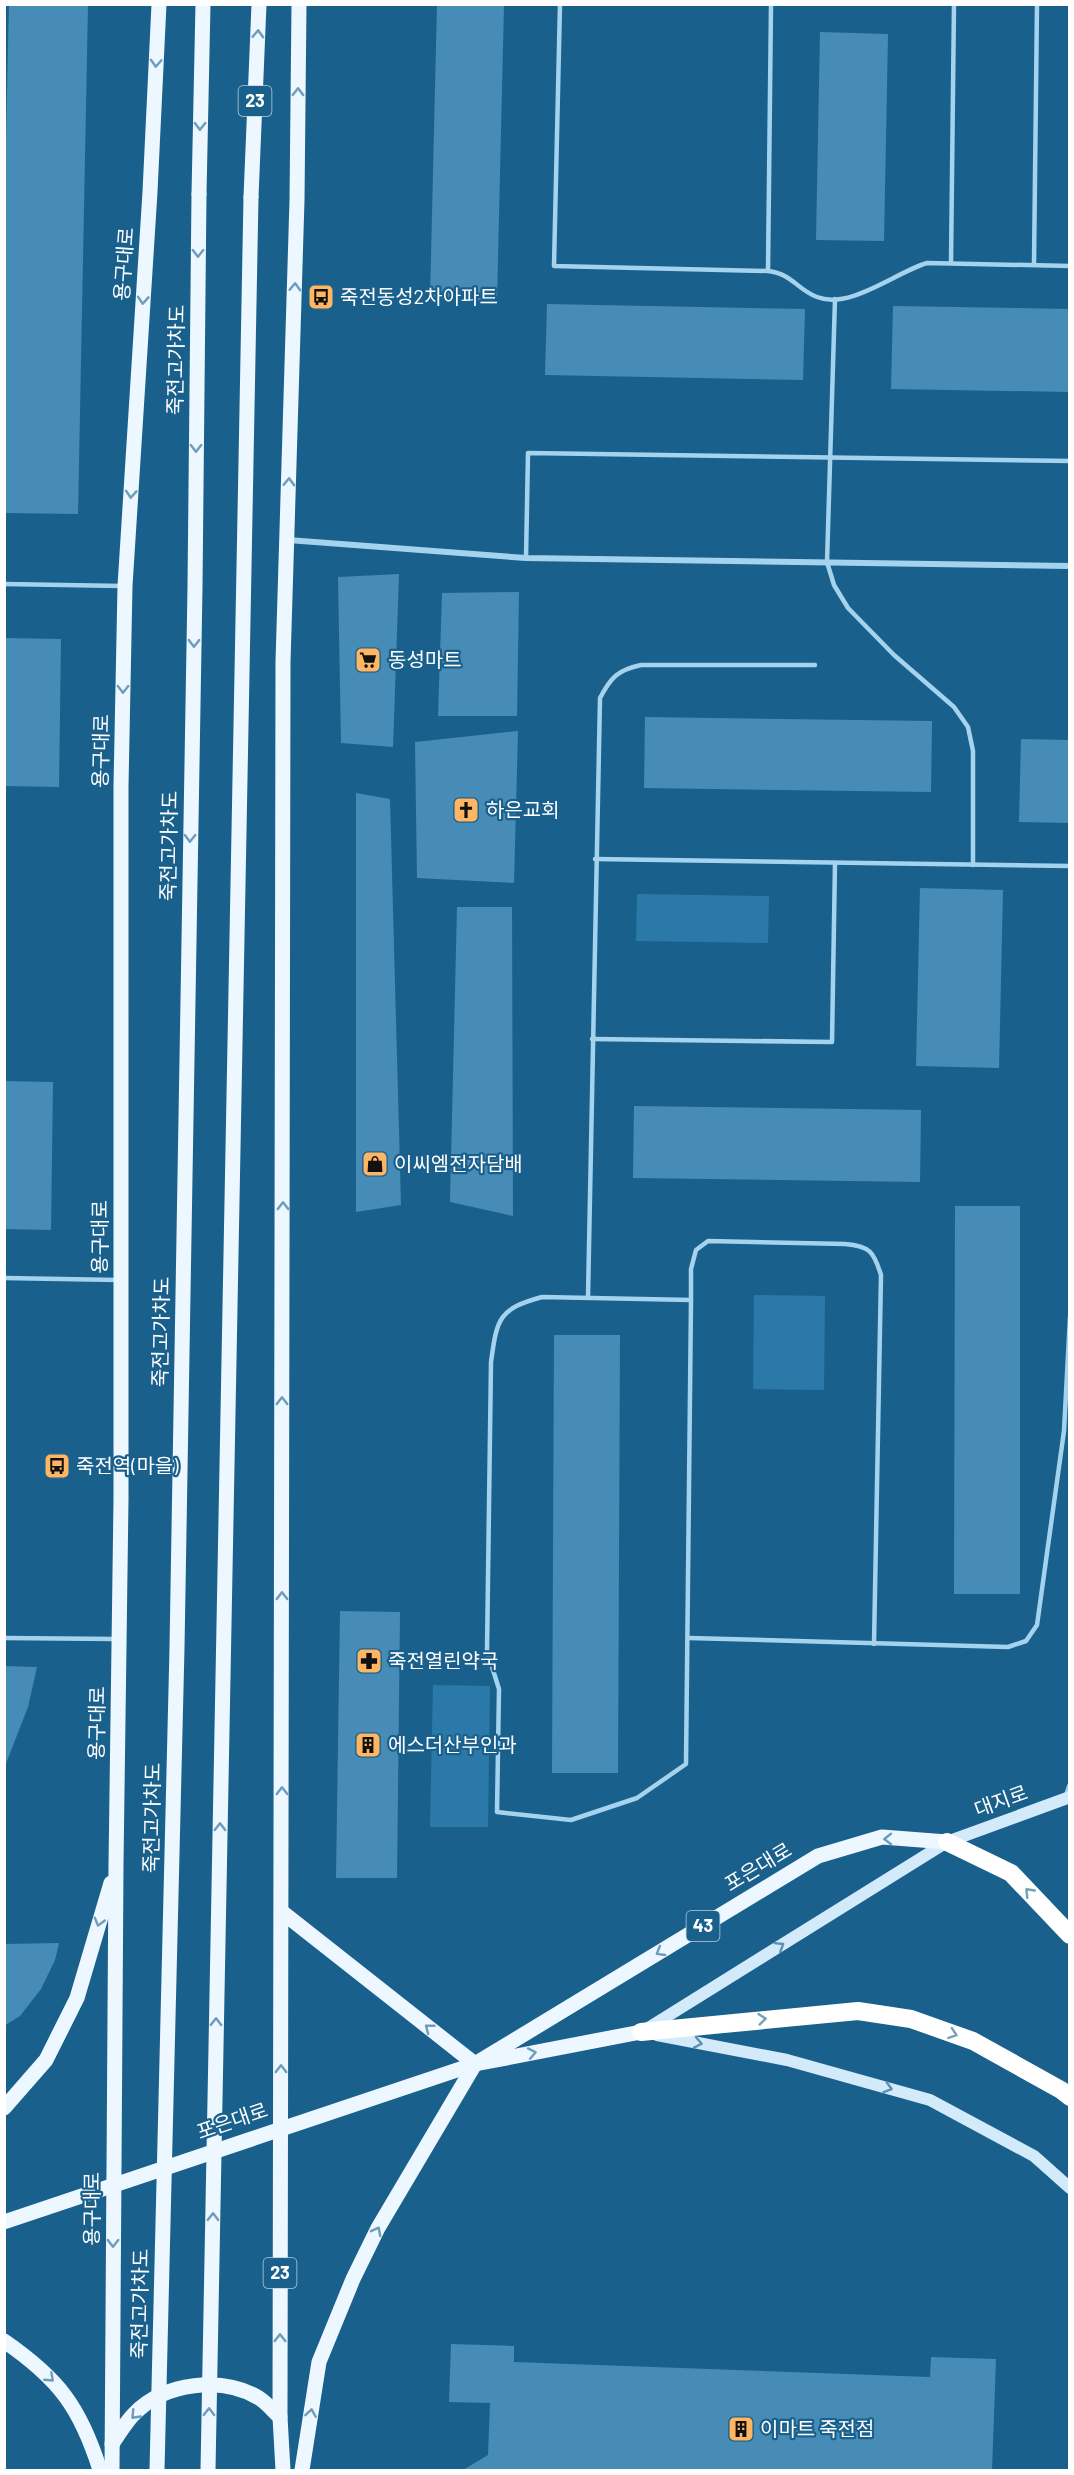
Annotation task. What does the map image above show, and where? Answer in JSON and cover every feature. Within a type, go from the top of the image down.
[{"type":"highway","name":"포은대로","points":[[946,1842],[1011,1873],[1070,1935]]},
{"type":"highway","name":"포은대로","points":[[641,2032],[858,2011],[911,2019],[973,2041],[1062,2090],[1070,2097]]},
{"type":"main road","name":"용구대로","points":[[112,2470],[116,1865],[120,1639],[121,786],[125,586],[150,192],[159,4]]},
{"type":"main road","name":"죽전고가차도","points":[[158,2470],[177,1636],[203,4]]},
{"type":"main road","name":"23","points":[[208,2470],[251,197],[259,4]]},
{"type":"main road","points":[[281,2128],[283,686],[297,200],[299,4]]},
{"type":"main road","name":"포은대로","points":[[475,2064],[818,1856],[882,1838],[946,1842]]},
{"type":"main road","points":[[4,2108],[46,2060],[77,1998],[116,1865]]},
{"type":"main road","points":[[282,1912],[475,2064],[378,2228],[353,2278],[319,2362],[302,2470]]},
{"type":"main road","name":"포은대로","points":[[4,2222],[475,2064],[641,2032]]},
{"type":"main road","name":"23","points":[[281,2128],[280,2417],[283,2470]]},
{"type":"main road","points":[[4,2341],[29,2358],[62,2389],[88,2433],[100,2470]]},
{"type":"main road","points":[[112,2444],[134,2414],[158,2395],[191,2385],[229,2386],[260,2399],[280,2417]]},
{"type":"street","points":[[288,540],[526,558],[1070,566]]},
{"type":"street","points":[[1068,1798],[1070,1786]]},
{"type":"street","name":"대지로","points":[[641,2032],[946,1842],[1068,1798]]},
{"type":"street","points":[[641,2032],[787,2060],[930,2100],[1034,2156],[1070,2188]]},
{"type":"lane","points":[[560,4],[554,266],[768,270],[790,277],[817,297],[835,299],[878,286],[912,267],[927,263],[1070,266]]},
{"type":"lane","points":[[768,270],[771,4]]},
{"type":"lane","points":[[951,262],[954,4]]},
{"type":"lane","points":[[1034,264],[1037,4]]},
{"type":"lane","points":[[835,299],[827,562],[838,594],[848,608],[894,655],[954,707],[968,727],[974,751],[973,865]]},
{"type":"lane","points":[[526,558],[528,453],[1070,461]]},
{"type":"lane","points":[[4,584],[125,586]]},
{"type":"lane","points":[[588,1297],[600,698],[609,682],[623,669],[641,664],[815,665]]},
{"type":"lane","points":[[595,859],[1070,866]]},
{"type":"lane","points":[[592,1039],[832,1042],[835,863]]},
{"type":"lane","points":[[691,1300],[542,1297],[520,1303],[502,1315],[495,1334],[491,1362],[487,1651],[499,1689],[497,1812],[571,1820],[637,1798],[686,1764],[689,1638],[691,1300],[691,1269],[696,1250],[708,1241],[862,1245],[876,1256],[881,1275],[874,1644]]},
{"type":"lane","points":[[4,1278],[121,1280]]},
{"type":"lane","points":[[689,1638],[1008,1647],[1026,1641],[1037,1625],[1064,1431],[1070,1317]]},
{"type":"lane","points":[[4,1638],[120,1639]]},
{"type":"shaded area","points":[[637,894],[769,896],[768,943],[636,941]]},
{"type":"shaded area","points":[[754,1295],[825,1296],[824,1390],[753,1389]]},
{"type":"shaded area","points":[[433,1685],[490,1686],[488,1827],[430,1827]]},
{"type":"building","points":[[9,4],[88,4],[78,514],[4,513],[4,223]]},
{"type":"building","points":[[437,4],[504,4],[497,301],[430,299]]},
{"type":"building","points":[[820,32],[888,34],[884,241],[816,240]]},
{"type":"building","points":[[547,304],[805,309],[803,380],[545,375]]},
{"type":"building","points":[[893,306],[1070,309],[1070,392],[891,389]]},
{"type":"building","name":"동성마트","points":[[399,574],[393,747],[341,743],[338,577]]},
{"type":"building","points":[[519,592],[517,716],[438,716],[442,593]]},
{"type":"building","points":[[4,638],[61,639],[59,787],[4,786]]},
{"type":"building","points":[[645,717],[932,721],[931,792],[644,788]]},
{"type":"building","name":"하은교회","points":[[518,731],[514,883],[417,878],[415,742]]},
{"type":"building","points":[[1021,739],[1070,740],[1070,823],[1019,822]]},
{"type":"building","points":[[356,793],[390,799],[401,1205],[356,1212]]},
{"type":"building","points":[[920,888],[1003,890],[999,1068],[916,1066]]},
{"type":"building","points":[[457,907],[512,907],[513,1216],[450,1202]]},
{"type":"building","points":[[4,1081],[53,1082],[51,1230],[4,1229]]},
{"type":"building","points":[[634,1106],[921,1110],[920,1182],[633,1178]]},
{"type":"building","points":[[955,1206],[1020,1206],[1020,1594],[954,1594]]},
{"type":"building","points":[[554,1335],[620,1335],[618,1773],[552,1773]]},
{"type":"building","name":"에스더산부인과","points":[[340,1611],[400,1612],[397,1878],[336,1878]]},
{"type":"building","points":[[4,1666],[37,1667],[28,1707],[5,1766]]},
{"type":"building","points":[[59,1943],[55,1960],[41,1989],[20,2016],[4,2026],[4,1944]]},
{"type":"building","name":"이마트 죽전점","points":[[451,2344],[514,2346],[514,2362],[930,2377],[931,2357],[996,2359],[992,2470],[463,2470],[488,2455],[490,2403],[449,2402]]},
{"type":"place","name":"죽전동성2차아파트","points":[[321,297]]},
{"type":"place","name":"동성마트","points":[[368,660]]},
{"type":"place","name":"하은교회","points":[[466,810]]},
{"type":"place","name":"이씨엠전자담배","points":[[375,1164]]},
{"type":"place","name":"죽전역(마을)","points":[[57,1466]]},
{"type":"place","name":"죽전열린약국","points":[[369,1661]]},
{"type":"place","name":"에스더산부인과","points":[[368,1745]]},
{"type":"place","name":"이마트 죽전점","points":[[741,2429]]}]
